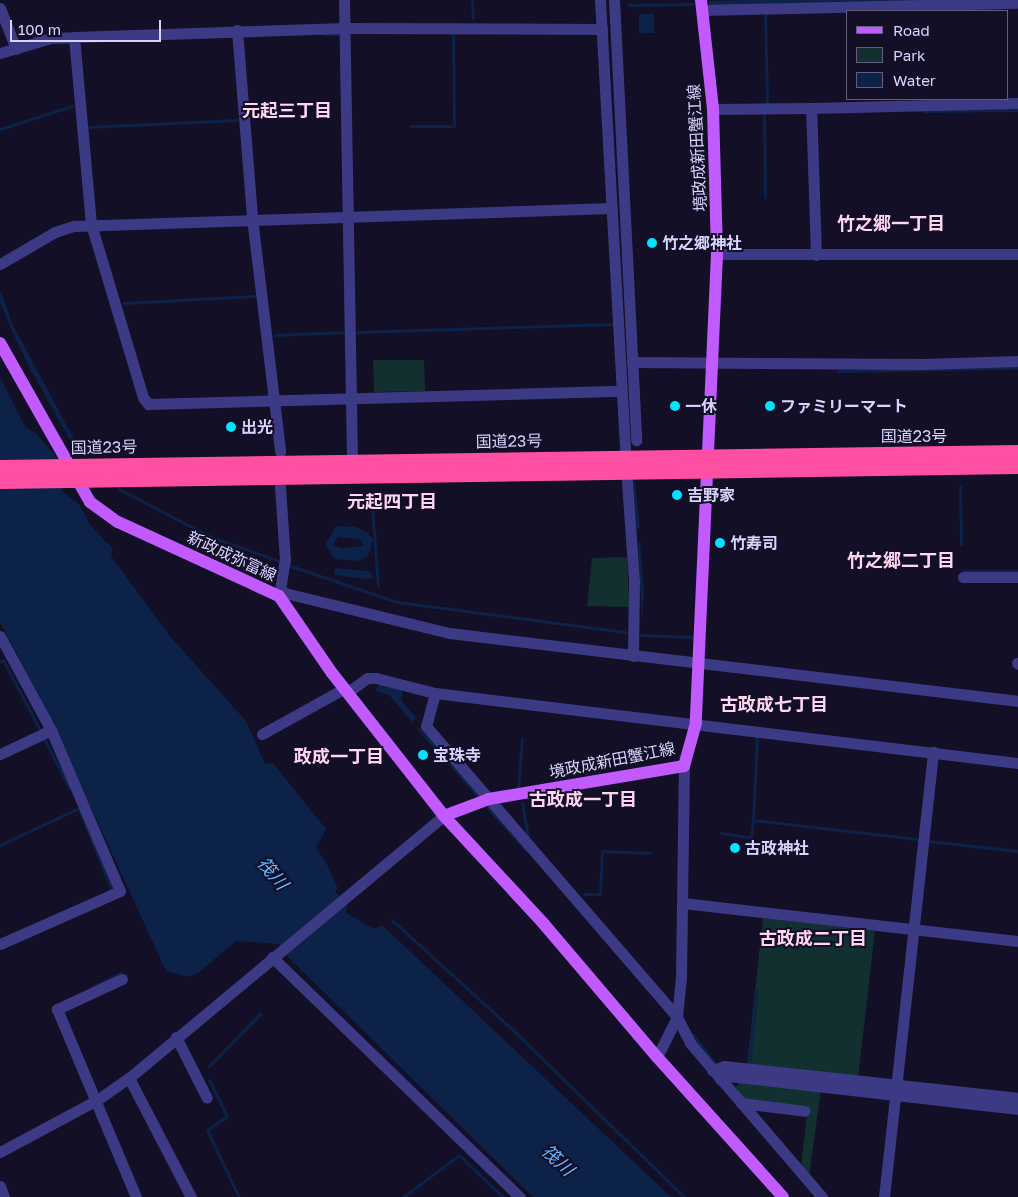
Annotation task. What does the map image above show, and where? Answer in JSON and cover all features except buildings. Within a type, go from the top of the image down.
[{"type":"highway","name":"国道23号","points":[[0,480],[69,472],[352,462],[707,455],[1018,452]]},
{"type":"highway","name":"国道23号","points":[[0,466],[69,472],[706,472],[1018,466]]},
{"type":"main road","name":"境政成新田蟹江線","points":[[444,816],[489,800],[684,766],[696,723],[706,472],[718,254],[713,109],[702,5]]},
{"type":"main road","name":"新政成弥富線","points":[[0,343],[69,472],[90,502],[118,522],[279,596],[346,690],[444,816]]},
{"type":"main road","points":[[444,816],[543,923],[657,1057],[783,1197]]},
{"type":"street","points":[[344,0],[352,462]]},
{"type":"street","points":[[600,0],[621,391],[626,448]]},
{"type":"street","points":[[614,0],[636,440]]},
{"type":"street","points":[[702,5],[1018,3]]},
{"type":"street","points":[[0,8],[16,49]]},
{"type":"street","points":[[0,53],[51,38],[237,30],[345,28],[602,29]]},
{"type":"street","points":[[237,30],[252,218],[280,451]]},
{"type":"street","points":[[74,37],[91,224],[142,397],[148,404],[621,391]]},
{"type":"street","points":[[713,109],[1018,103]]},
{"type":"street","points":[[811,108],[816,255]]},
{"type":"street","points":[[0,264],[55,232],[91,224],[611,208]]},
{"type":"street","points":[[718,254],[1018,254]]},
{"type":"street","points":[[632,362],[923,364],[1018,361]]},
{"type":"street","points":[[627,481],[634,582],[633,656]]},
{"type":"street","points":[[279,596],[285,564],[280,486]]},
{"type":"street","points":[[963,577],[1018,577]]},
{"type":"street","points":[[279,596],[286,593],[449,634],[698,665],[1018,701]]},
{"type":"street","points":[[0,636],[51,730],[120,890],[0,944]]},
{"type":"street","points":[[262,734],[367,678],[435,693],[1018,763]]},
{"type":"street","points":[[435,693],[426,726],[677,1017],[690,1043],[822,1197]]},
{"type":"street","points":[[0,754],[51,730]]},
{"type":"street","points":[[884,1197],[912,929],[933,752]]},
{"type":"street","points":[[657,1057],[677,1017],[684,903],[684,766]]},
{"type":"street","points":[[0,1152],[97,1100],[129,1078],[343,897],[444,816]]},
{"type":"street","points":[[684,903],[1018,941]]},
{"type":"street","points":[[274,956],[520,1197]]},
{"type":"street","points":[[122,979],[57,1009],[97,1100],[136,1197]]},
{"type":"street","points":[[176,1037],[207,1098]]},
{"type":"street","points":[[716,1074],[724,1066],[1018,1109]]},
{"type":"street","points":[[129,1078],[191,1197]]},
{"type":"street","points":[[895,1090],[1018,1098]]},
{"type":"street","points":[[741,1103],[806,1111]]},
{"type":"street","points":[[0,1186],[4,1197]]},
{"type":"green space","points":[[373,360],[424,360],[425,391],[374,392]]},
{"type":"green space","points":[[627,557],[629,607],[587,606],[592,558]]},
{"type":"green space","points":[[763,918],[875,931],[858,1078],[747,1066]]},
{"type":"green space","points":[[740,1081],[821,1090],[809,1176],[801,1165],[808,1107],[743,1100],[735,1089]]},
{"type":"water","points":[[991,0],[710,6],[709,1]]},
{"type":"water","points":[[639,14],[654,14],[654,33],[639,33]]},
{"type":"water","points":[[0,290],[13,325],[83,456],[79,456],[28,365],[0,301]]},
{"type":"water","name":"筏川","points":[[0,377],[26,428],[36,433],[55,455],[63,492],[79,504],[91,526],[113,549],[111,556],[169,635],[246,721],[265,764],[273,763],[326,829],[316,848],[329,868],[338,889],[335,891],[347,906],[346,913],[374,929],[382,925],[671,1197],[533,1197],[284,953],[279,944],[236,941],[198,973],[188,977],[166,971],[46,709],[0,622]]},
{"type":"water","points":[[633,482],[635,482],[640,528],[637,529]]},
{"type":"water","points":[[336,526],[356,527],[368,533],[373,540],[368,556],[359,561],[334,559],[326,544]],"holes":[[[338,537],[360,539],[363,546],[341,548],[333,545]]]},
{"type":"water","points":[[638,542],[640,542],[644,592],[642,624]]},
{"type":"water","points":[[335,568],[368,571],[374,577],[368,579],[339,576],[334,574]]},
{"type":"water","points":[[379,683],[403,690],[401,700],[416,718],[412,722],[389,695],[376,691]]},
{"type":"waterway","points":[[472,0],[473,18]]},
{"type":"waterway","points":[[629,5],[693,4]]},
{"type":"waterway","points":[[765,13],[767,104]]},
{"type":"waterway","points":[[410,126],[454,126],[453,32]]},
{"type":"waterway","points":[[325,34],[339,34]]},
{"type":"waterway","points":[[0,129],[72,106]]},
{"type":"waterway","points":[[924,111],[1018,110]]},
{"type":"waterway","points":[[764,115],[765,197]]},
{"type":"waterway","points":[[87,127],[237,120]]},
{"type":"waterway","points":[[124,303],[255,296]]},
{"type":"waterway","points":[[357,332],[612,324]]},
{"type":"waterway","points":[[275,335],[345,332]]},
{"type":"waterway","points":[[838,371],[1018,368]]},
{"type":"waterway","points":[[960,487],[961,545]]},
{"type":"waterway","points":[[119,489],[211,537],[282,562]]},
{"type":"waterway","points":[[371,493],[378,586]]},
{"type":"waterway","points":[[288,565],[397,602],[626,632]]},
{"type":"waterway","points":[[963,571],[1018,571]]},
{"type":"waterway","points":[[640,635],[693,637]]},
{"type":"waterway","points":[[0,662],[3,660],[40,730]]},
{"type":"waterway","points":[[419,729],[480,798]]},
{"type":"waterway","points":[[753,820],[757,737]]},
{"type":"waterway","points":[[518,789],[522,738]]},
{"type":"waterway","points":[[44,739],[70,789]]},
{"type":"waterway","points":[[522,803],[528,837]]},
{"type":"waterway","points":[[0,845],[79,808]]},
{"type":"waterway","points":[[488,808],[526,850]]},
{"type":"waterway","points":[[80,811],[111,888]]},
{"type":"waterway","points":[[721,833],[751,838],[753,820],[917,839]]},
{"type":"waterway","points":[[928,841],[1018,851]]},
{"type":"waterway","points":[[584,894],[600,894],[602,851],[650,853]]},
{"type":"waterway","points":[[392,920],[516,1033],[684,1197]]},
{"type":"waterway","points":[[92,987],[121,973]]},
{"type":"waterway","points":[[749,1065],[757,989]]},
{"type":"waterway","points":[[209,1066],[260,1014]]},
{"type":"waterway","points":[[692,1034],[714,1062]]},
{"type":"waterway","points":[[209,1080],[227,1116],[207,1130],[239,1197]]},
{"type":"waterway","points":[[403,1197],[459,1155],[503,1197]]},
{"type":"place","name":"竹之郷神社","points":[[652,243]]},
{"type":"place","name":"一休","points":[[675,406]]},
{"type":"place","name":"ファミリーマート","points":[[770,406]]},
{"type":"place","name":"出光","points":[[231,427]]},
{"type":"place","name":"吉野家","points":[[677,495]]},
{"type":"place","name":"竹寿司","points":[[720,543]]},
{"type":"place","name":"宝珠寺","points":[[423,755]]},
{"type":"place","name":"古政神社","points":[[735,848]]},
{"type":"district","name":"元起三丁目","points":[[287,110]]},
{"type":"district","name":"竹之郷一丁目","points":[[891,223]]},
{"type":"district","name":"元起四丁目","points":[[392,501]]},
{"type":"district","name":"竹之郷二丁目","points":[[901,560]]},
{"type":"district","name":"古政成七丁目","points":[[774,704]]},
{"type":"district","name":"政成一丁目","points":[[339,756]]},
{"type":"district","name":"古政成一丁目","points":[[583,799]]},
{"type":"district","name":"古政成二丁目","points":[[813,938]]}]
